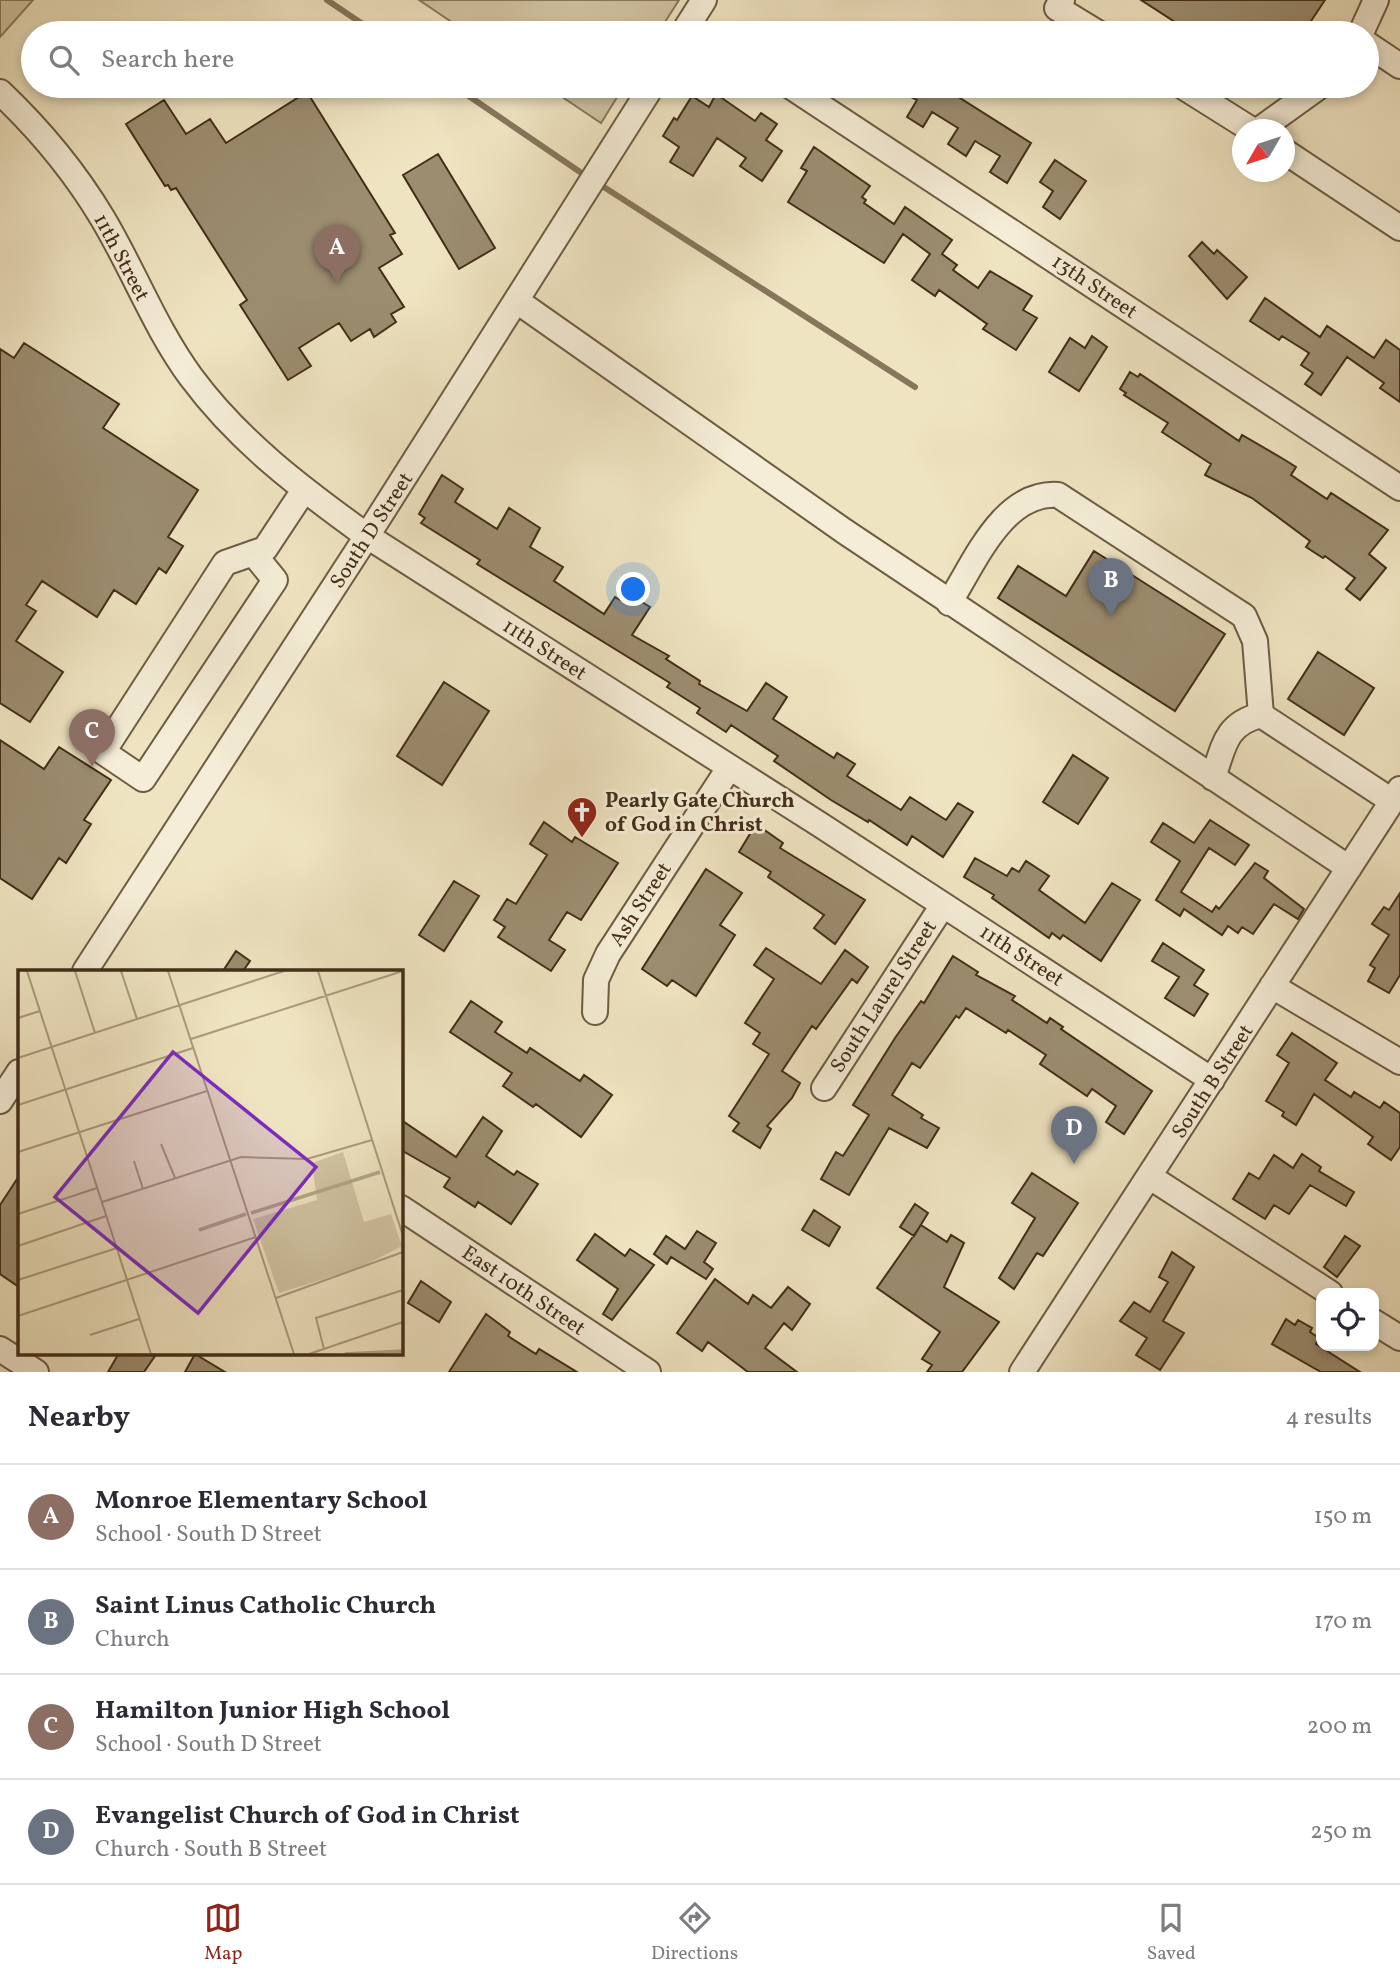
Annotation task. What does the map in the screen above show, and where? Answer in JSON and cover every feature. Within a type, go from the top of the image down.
[{"type":"street","points":[[1062,0],[1057,8],[1078,21]]},
{"type":"street","points":[[1366,21],[1376,0]]},
{"type":"street","points":[[1379,52],[1400,66]]},
{"type":"street","points":[[1379,70],[1400,83]]},
{"type":"street","name":"11th Street","points":[[0,92],[45,138],[77,179],[104,221],[160,329],[191,377],[254,448],[304,490],[367,536],[1212,1080]]},
{"type":"street","name":"South D Street","points":[[86,970],[367,536],[644,98]]},
{"type":"street","name":"13th Street","points":[[808,98],[1400,488]]},
{"type":"street","points":[[1201,98],[1234,119]]},
{"type":"street","points":[[1274,119],[1303,98]]},
{"type":"street","points":[[1295,158],[1400,228]]},
{"type":"street","points":[[517,301],[950,603],[1349,868]]},
{"type":"street","points":[[253,553],[275,580],[143,779],[103,752],[225,563],[253,553],[265,549],[304,490]]},
{"type":"street","points":[[950,603],[1011,511],[1019,503],[1041,494],[1058,495],[1244,616],[1255,640],[1261,715]]},
{"type":"street","points":[[1213,778],[1231,731],[1246,719],[1261,715],[1396,795]]},
{"type":"street","name":"Ash Street","points":[[595,1012],[596,980],[608,954],[729,768]]},
{"type":"street","name":"South B Street","points":[[1022,1372],[1396,795]]},
{"type":"street","name":"South Laurel Street","points":[[824,1088],[943,905]]},
{"type":"street","points":[[1272,986],[1400,1062]]},
{"type":"street","points":[[0,1101],[18,1074]]},
{"type":"street","points":[[1150,1177],[1322,1288]]},
{"type":"street","name":"East 10th Street","points":[[402,1209],[648,1372]]},
{"type":"street","points":[[1379,1325],[1400,1338]]},
{"type":"street","points":[[0,1349],[36,1372]]},
{"type":"shaded area","points":[[0,0],[33,0],[0,37]]},
{"type":"shaded area","points":[[419,0],[679,0],[666,21],[450,21]]},
{"type":"shaded area","points":[[564,98],[617,98],[601,123]]},
{"type":"building","points":[[1141,0],[1325,0],[1311,21],[1173,21]]},
{"type":"building","points":[[297,98],[311,98],[395,233],[390,235],[402,254],[379,268],[404,307],[391,314],[396,322],[374,337],[370,329],[351,341],[339,323],[299,348],[311,366],[288,380],[240,305],[247,300],[176,188],[171,190],[168,185],[165,186],[126,124],[164,100],[186,134],[210,119],[226,143]]},
{"type":"building","points":[[691,98],[709,107],[714,98],[722,98],[755,121],[761,113],[777,124],[766,140],[782,151],[762,181],[740,166],[746,158],[717,138],[693,176],[670,162],[679,147],[663,136],[674,118],[677,120]]},
{"type":"building","points":[[913,98],[960,98],[1031,143],[1007,183],[990,172],[1000,156],[975,141],[966,156],[948,144],[958,128],[932,112],[923,127],[907,117],[917,100]]},
{"type":"building","points":[[814,147],[870,186],[862,197],[866,200],[864,203],[894,224],[905,207],[952,240],[942,254],[957,265],[953,270],[978,288],[990,271],[1032,296],[1023,310],[1037,318],[1016,350],[983,329],[987,324],[939,290],[935,296],[912,280],[930,254],[903,234],[884,263],[788,202],[807,171],[801,168]]},
{"type":"building","points":[[438,154],[495,248],[459,269],[403,175]]},
{"type":"building","points":[[1055,160],[1086,181],[1060,219],[1043,207],[1053,191],[1040,182]]},
{"type":"building","points":[[1202,242],[1214,254],[1217,250],[1247,277],[1227,299],[1189,256]]},
{"type":"building","points":[[1265,298],[1320,337],[1327,326],[1374,358],[1386,340],[1400,350],[1400,402],[1380,388],[1384,383],[1347,357],[1321,395],[1305,384],[1313,373],[1301,365],[1309,353],[1282,336],[1279,340],[1250,321]]},
{"type":"building","points":[[1092,336],[1107,347],[1079,391],[1049,372],[1070,338],[1085,348]]},
{"type":"building","points":[[24,343],[119,404],[103,428],[198,490],[168,537],[183,546],[166,573],[159,568],[136,604],[114,590],[97,617],[42,581],[26,605],[36,611],[16,641],[63,672],[30,722],[0,703],[0,349],[14,358]]},
{"type":"building","points":[[1130,372],[1138,377],[1140,374],[1239,441],[1242,435],[1285,460],[1296,467],[1291,475],[1327,499],[1331,493],[1388,530],[1369,554],[1386,568],[1360,600],[1346,589],[1355,578],[1325,556],[1323,558],[1306,547],[1310,541],[1252,498],[1205,475],[1211,464],[1162,432],[1168,423],[1124,395],[1126,393],[1120,389]]},
{"type":"building","points":[[442,475],[463,489],[455,502],[497,529],[509,508],[540,528],[530,547],[563,567],[554,581],[604,614],[615,597],[620,600],[626,592],[650,607],[632,635],[669,656],[666,659],[700,681],[699,684],[747,711],[766,683],[787,697],[773,719],[834,758],[837,753],[855,764],[847,776],[901,810],[910,797],[946,820],[958,803],[973,812],[943,857],[912,836],[907,845],[869,820],[868,822],[831,800],[774,761],[778,756],[731,725],[726,732],[697,713],[700,708],[667,687],[670,683],[477,564],[480,560],[421,523],[425,518],[419,514]]},
{"type":"building","points":[[1094,551],[1225,634],[1175,711],[998,598],[1018,566],[1066,596]]},
{"type":"building","points":[[1318,652],[1374,688],[1344,735],[1288,699]]},
{"type":"building","points":[[444,682],[489,711],[442,785],[397,756]]},
{"type":"building","points":[[0,740],[44,769],[59,747],[111,780],[84,820],[91,824],[66,863],[59,858],[32,899],[0,878]]},
{"type":"building","points":[[1073,755],[1108,778],[1078,824],[1043,802]]},
{"type":"building","points":[[1210,820],[1249,845],[1235,865],[1209,848],[1181,892],[1212,912],[1216,906],[1219,909],[1255,863],[1268,871],[1264,878],[1304,909],[1298,919],[1274,904],[1253,934],[1242,927],[1238,933],[1228,926],[1222,935],[1184,909],[1180,916],[1156,900],[1180,861],[1151,842],[1163,823],[1194,843]]},
{"type":"building","points":[[544,822],[572,842],[575,837],[618,863],[581,920],[567,912],[549,940],[565,950],[551,971],[498,937],[505,927],[494,920],[507,899],[516,904],[547,855],[530,844]]},
{"type":"building","points":[[756,824],[783,843],[780,848],[865,900],[835,944],[814,928],[824,915],[768,877],[771,872],[739,852]]},
{"type":"building","points":[[975,858],[1007,876],[1012,868],[1019,872],[1026,861],[1049,876],[1039,890],[1085,923],[1112,883],[1140,900],[1101,961],[1063,935],[1060,939],[1052,933],[1049,938],[992,898],[994,895],[964,877]]},
{"type":"building","points":[[706,869],[742,893],[720,925],[735,935],[696,996],[672,980],[667,986],[642,969]]},
{"type":"building","points":[[454,881],[479,896],[444,951],[419,935]]},
{"type":"building","points":[[1400,893],[1400,975],[1389,993],[1368,981],[1375,968],[1370,965],[1389,935],[1372,924],[1384,907],[1389,910]]},
{"type":"building","points":[[1163,943],[1204,970],[1194,985],[1208,994],[1194,1016],[1165,998],[1179,977],[1152,961]]},
{"type":"building","points":[[766,948],[821,984],[845,950],[868,967],[857,983],[852,979],[816,1029],[812,1026],[782,1071],[800,1083],[792,1098],[767,1126],[771,1129],[760,1148],[733,1131],[739,1123],[729,1116],[769,1054],[753,1044],[760,1033],[745,1023],[774,979],[754,965]]},
{"type":"building","points":[[236,951],[250,961],[244,970],[224,970]]},
{"type":"building","points":[[953,956],[978,972],[976,975],[1015,996],[1012,1000],[1047,1023],[1050,1018],[1063,1027],[1061,1029],[1152,1091],[1124,1134],[1106,1122],[1116,1106],[1092,1089],[1087,1096],[1040,1064],[1046,1055],[1008,1030],[1006,1033],[966,1008],[959,1018],[956,1016],[920,1068],[912,1063],[892,1095],[923,1115],[921,1118],[939,1128],[927,1148],[889,1128],[849,1195],[821,1179],[836,1152],[843,1156],[869,1115],[853,1105],[895,1038],[921,1001],[924,1003]]},
{"type":"building","points":[[471,1001],[502,1022],[495,1032],[527,1053],[530,1048],[580,1081],[584,1075],[612,1095],[581,1137],[536,1104],[533,1107],[503,1086],[512,1073],[450,1032]]},
{"type":"building","points":[[1292,1033],[1337,1063],[1325,1080],[1351,1097],[1354,1092],[1380,1108],[1384,1102],[1400,1113],[1400,1147],[1391,1160],[1368,1144],[1373,1137],[1314,1094],[1296,1125],[1282,1116],[1284,1112],[1266,1101],[1289,1063],[1277,1055]]},
{"type":"building","points":[[483,1117],[502,1131],[486,1156],[514,1175],[517,1171],[538,1184],[511,1224],[478,1202],[475,1207],[444,1187],[450,1178],[402,1151],[402,1121],[456,1157]]},
{"type":"building","points":[[1302,1154],[1321,1167],[1319,1171],[1354,1192],[1346,1206],[1310,1185],[1289,1214],[1274,1205],[1265,1219],[1233,1199],[1249,1173],[1259,1179],[1274,1155],[1293,1168]]},
{"type":"building","points":[[1032,1173],[1078,1203],[1043,1256],[1037,1253],[1014,1289],[999,1278],[1035,1218],[1012,1203]]},
{"type":"building","points":[[18,1178],[18,1286],[0,1274],[0,1205]]},
{"type":"building","points":[[915,1204],[928,1213],[914,1236],[900,1227]]},
{"type":"building","points":[[814,1210],[840,1227],[829,1246],[802,1230]]},
{"type":"building","points":[[921,1225],[947,1242],[951,1235],[964,1243],[944,1287],[999,1322],[962,1372],[927,1372],[932,1365],[922,1359],[940,1332],[877,1288]]},
{"type":"building","points":[[697,1231],[716,1243],[704,1262],[713,1269],[706,1279],[671,1257],[667,1264],[654,1254],[666,1236],[685,1249]]},
{"type":"building","points":[[595,1234],[625,1256],[630,1249],[654,1265],[612,1320],[603,1314],[618,1289],[577,1260]]},
{"type":"building","points":[[1345,1236],[1360,1246],[1337,1277],[1324,1267]]},
{"type":"building","points":[[1172,1252],[1194,1267],[1163,1321],[1184,1333],[1160,1370],[1136,1355],[1147,1338],[1120,1321],[1134,1302],[1150,1312],[1168,1282],[1159,1277]]},
{"type":"building","points":[[715,1279],[748,1304],[753,1295],[771,1308],[788,1287],[810,1304],[792,1330],[784,1323],[765,1348],[797,1372],[748,1372],[708,1342],[702,1351],[677,1333]]},
{"type":"building","points":[[421,1281],[451,1302],[439,1322],[408,1303]]},
{"type":"building","points":[[486,1314],[510,1332],[508,1336],[536,1354],[539,1349],[577,1372],[449,1372]]},
{"type":"building","points":[[1286,1319],[1295,1325],[1298,1320],[1312,1328],[1310,1332],[1316,1336],[1316,1351],[1327,1351],[1360,1372],[1321,1372],[1272,1344]]},
{"type":"building","points":[[118,1354],[156,1354],[144,1372],[108,1372]]},
{"type":"building","points":[[195,1354],[225,1372],[185,1372]]},
{"type":"waterway","points":[[327,0],[358,21]]},
{"type":"waterway","points":[[472,98],[580,172]]},
{"type":"waterway","points":[[596,182],[915,387]]},
{"type":"place","name":"Monroe Elementary School","points":[[337,283]]},
{"type":"place","name":"Saint Linus Catholic Church","points":[[1111,616]]},
{"type":"place","name":"Hamilton Junior High School","points":[[92,767]]},
{"type":"place","name":"Pearly Gate Church of God in Christ","points":[[582,839]]},
{"type":"place","name":"Evangelist Church of God in Christ","points":[[1074,1164]]}]
